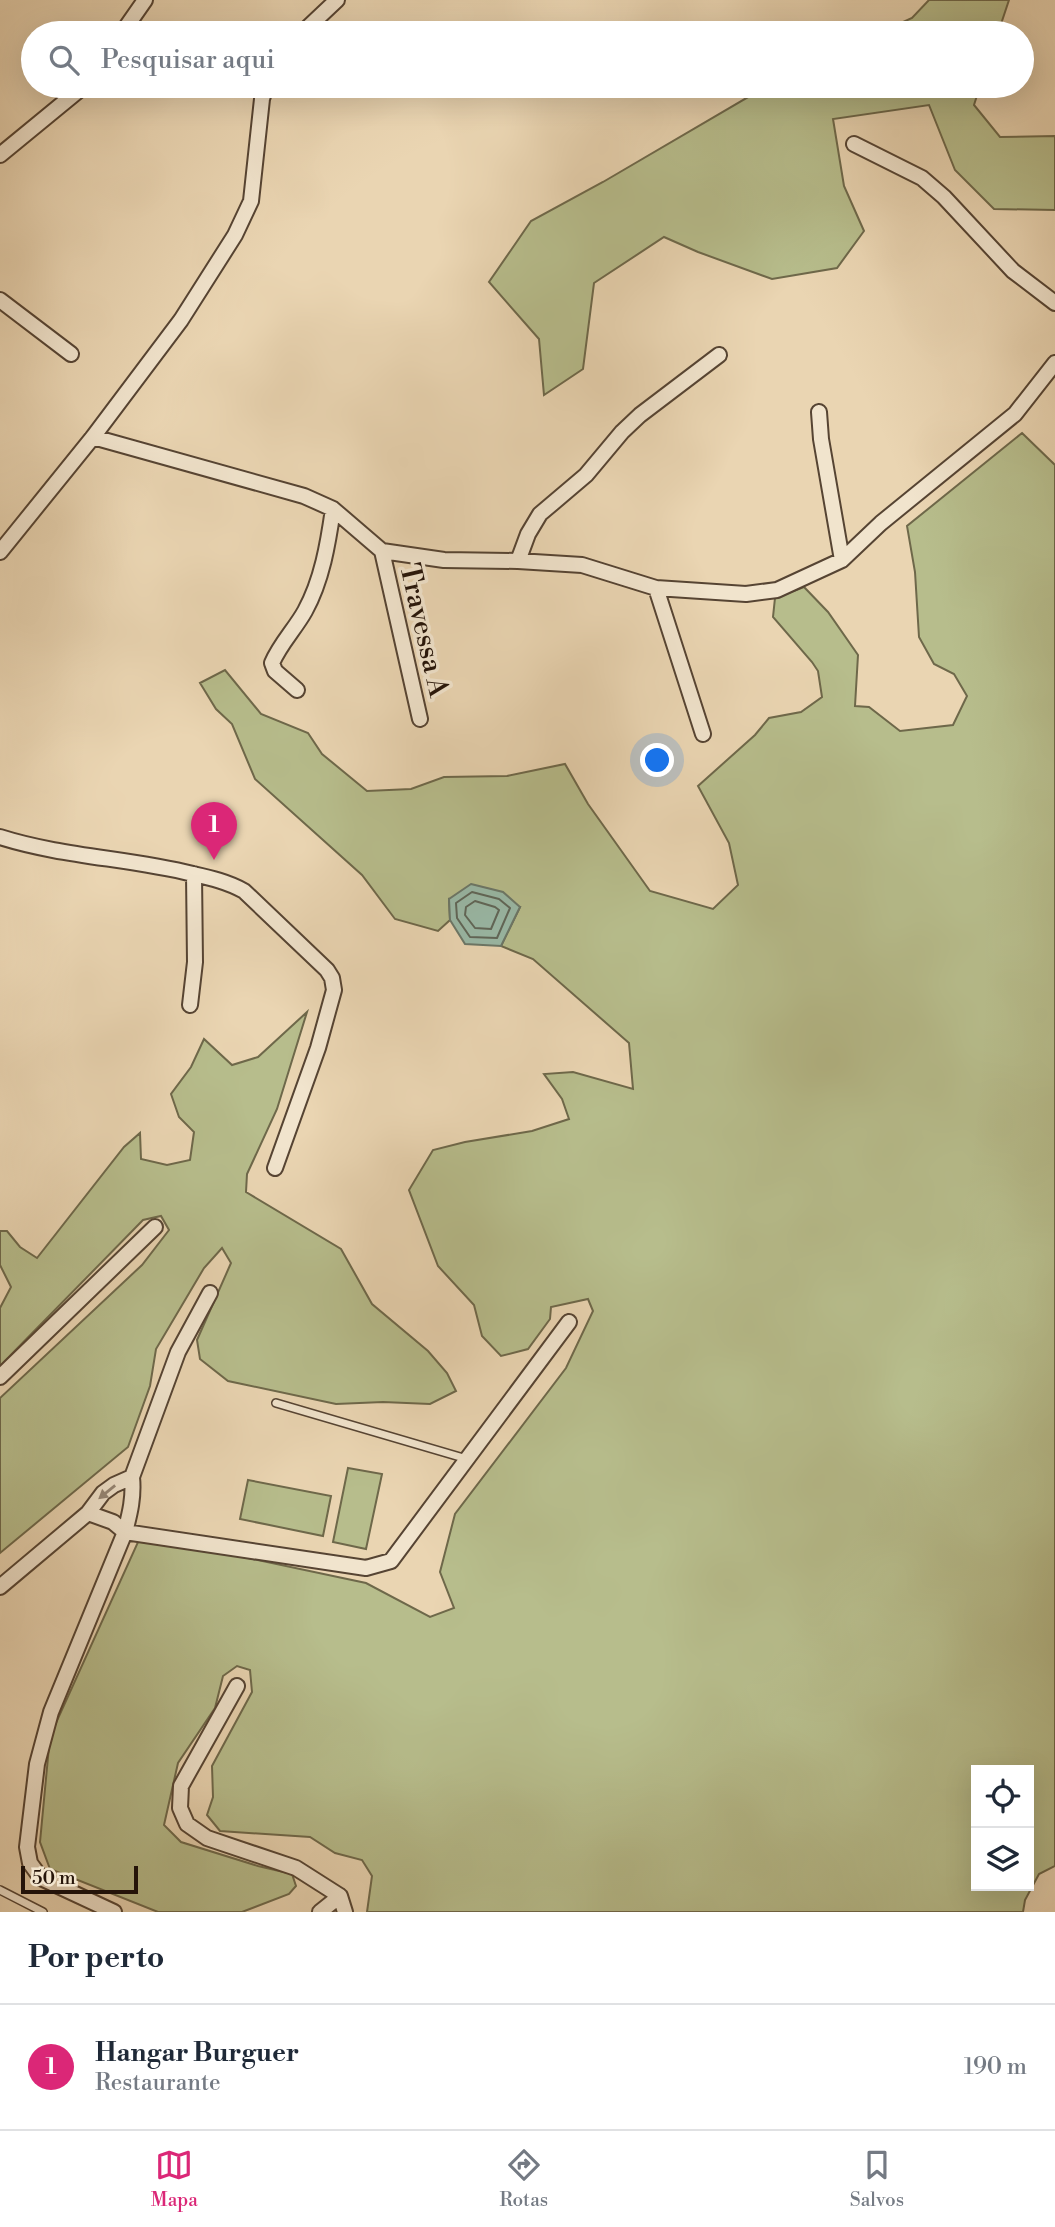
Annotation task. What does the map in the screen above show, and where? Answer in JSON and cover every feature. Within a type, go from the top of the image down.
[{"type":"street","points":[[130,21],[145,0]]},
{"type":"street","points":[[315,21],[337,0]]},
{"type":"street","points":[[0,155],[69,98]]},
{"type":"street","points":[[0,552],[93,438],[181,320],[235,235],[251,201],[262,98]]},
{"type":"street","points":[[854,144],[922,178],[944,197],[1013,271],[1055,303]]},
{"type":"street","points":[[0,300],[71,354]]},
{"type":"street","points":[[518,561],[528,534],[540,514],[586,475],[640,415],[719,355]]},
{"type":"street","points":[[93,438],[304,496],[333,509],[382,551],[444,560],[582,565],[656,588],[746,594],[777,590],[842,559],[881,523],[1015,414],[1055,363]]},
{"type":"street","points":[[819,412],[821,439],[842,559]]},
{"type":"street","points":[[297,690],[275,671],[272,663],[305,611],[317,584],[333,509]]},
{"type":"street","name":"Travessa A","points":[[382,551],[420,719]]},
{"type":"street","points":[[656,588],[703,734]]},
{"type":"street","points":[[0,837],[34,848],[162,866],[229,883],[244,891],[332,978],[334,989],[318,1048],[275,1168]]},
{"type":"street","points":[[190,1005],[195,962],[194,874]]},
{"type":"street","points":[[0,1377],[155,1227]]},
{"type":"street","points":[[114,1912],[41,1878],[30,1863],[27,1847],[37,1764],[51,1712],[125,1532],[134,1491],[132,1477],[178,1352],[210,1293]]},
{"type":"street","points":[[88,1513],[113,1522],[125,1532],[366,1568],[391,1560],[569,1322]]},
{"type":"street","points":[[0,1587],[88,1513],[103,1493],[132,1477]]},
{"type":"street","points":[[237,1686],[181,1786],[180,1808],[183,1816],[187,1824],[207,1838],[296,1868],[340,1896],[345,1912]]},
{"type":"street","points":[[320,1912],[340,1896]]},
{"type":"lane","points":[[276,1403],[468,1460]]},
{"type":"lane","points":[[0,1890],[43,1912]]},
{"type":"green space","points":[[929,0],[1009,0],[1002,21],[905,21],[912,18]]},
{"type":"green space","points":[[746,98],[976,98],[974,105],[1000,137],[1055,136],[1055,210],[994,209],[955,170],[929,105],[833,119],[844,186],[864,231],[837,268],[772,279],[664,237],[594,283],[583,369],[544,395],[539,339],[489,282],[531,221]]},
{"type":"green space","points":[[1022,433],[1055,465],[1055,1866],[1039,1874],[1034,1883],[1034,1765],[971,1765],[971,1891],[1030,1891],[1023,1912],[367,1912],[372,1876],[362,1860],[335,1853],[310,1837],[220,1831],[207,1815],[213,1797],[212,1766],[252,1692],[250,1670],[237,1666],[223,1676],[215,1708],[178,1763],[164,1825],[181,1842],[292,1874],[296,1886],[289,1894],[242,1912],[158,1912],[50,1869],[40,1842],[50,1736],[138,1542],[154,1538],[366,1583],[430,1617],[454,1608],[440,1572],[455,1514],[566,1368],[593,1311],[588,1299],[551,1307],[550,1319],[528,1349],[501,1356],[482,1336],[474,1305],[438,1266],[409,1190],[433,1150],[532,1131],[569,1119],[562,1099],[544,1074],[573,1072],[633,1089],[629,1043],[533,959],[501,946],[520,907],[449,899],[450,920],[438,931],[395,919],[362,875],[255,779],[232,724],[216,709],[200,683],[225,670],[261,714],[308,733],[322,754],[367,791],[411,789],[444,777],[507,776],[565,764],[588,804],[650,891],[713,909],[738,885],[729,843],[698,786],[755,735],[769,718],[801,712],[822,697],[818,671],[773,617],[775,598],[804,587],[828,612],[858,655],[855,706],[869,707],[900,731],[953,725],[967,696],[954,674],[934,664],[919,637],[915,572],[907,526]]},
{"type":"green space","points":[[307,1012],[277,1109],[247,1174],[246,1192],[341,1249],[372,1304],[428,1351],[447,1373],[456,1391],[430,1404],[336,1404],[228,1381],[200,1359],[197,1340],[231,1263],[222,1248],[204,1268],[156,1349],[150,1386],[128,1447],[0,1553],[0,1398],[142,1265],[169,1230],[161,1216],[143,1220],[0,1366],[0,1308],[11,1287],[0,1265],[0,1231],[7,1231],[20,1247],[37,1258],[124,1147],[140,1133],[141,1159],[167,1165],[190,1160],[194,1132],[179,1117],[171,1094],[191,1067],[204,1039],[232,1065],[258,1057]]},
{"type":"green space","points":[[348,1468],[382,1474],[366,1549],[333,1542]]},
{"type":"green space","points":[[248,1480],[331,1496],[323,1536],[240,1519]]},
{"type":"water","points":[[471,884],[503,892],[520,907],[501,946],[465,944],[450,920],[449,899]]},
{"type":"place","name":"Hangar Burguer","points":[[214,860]]}]
